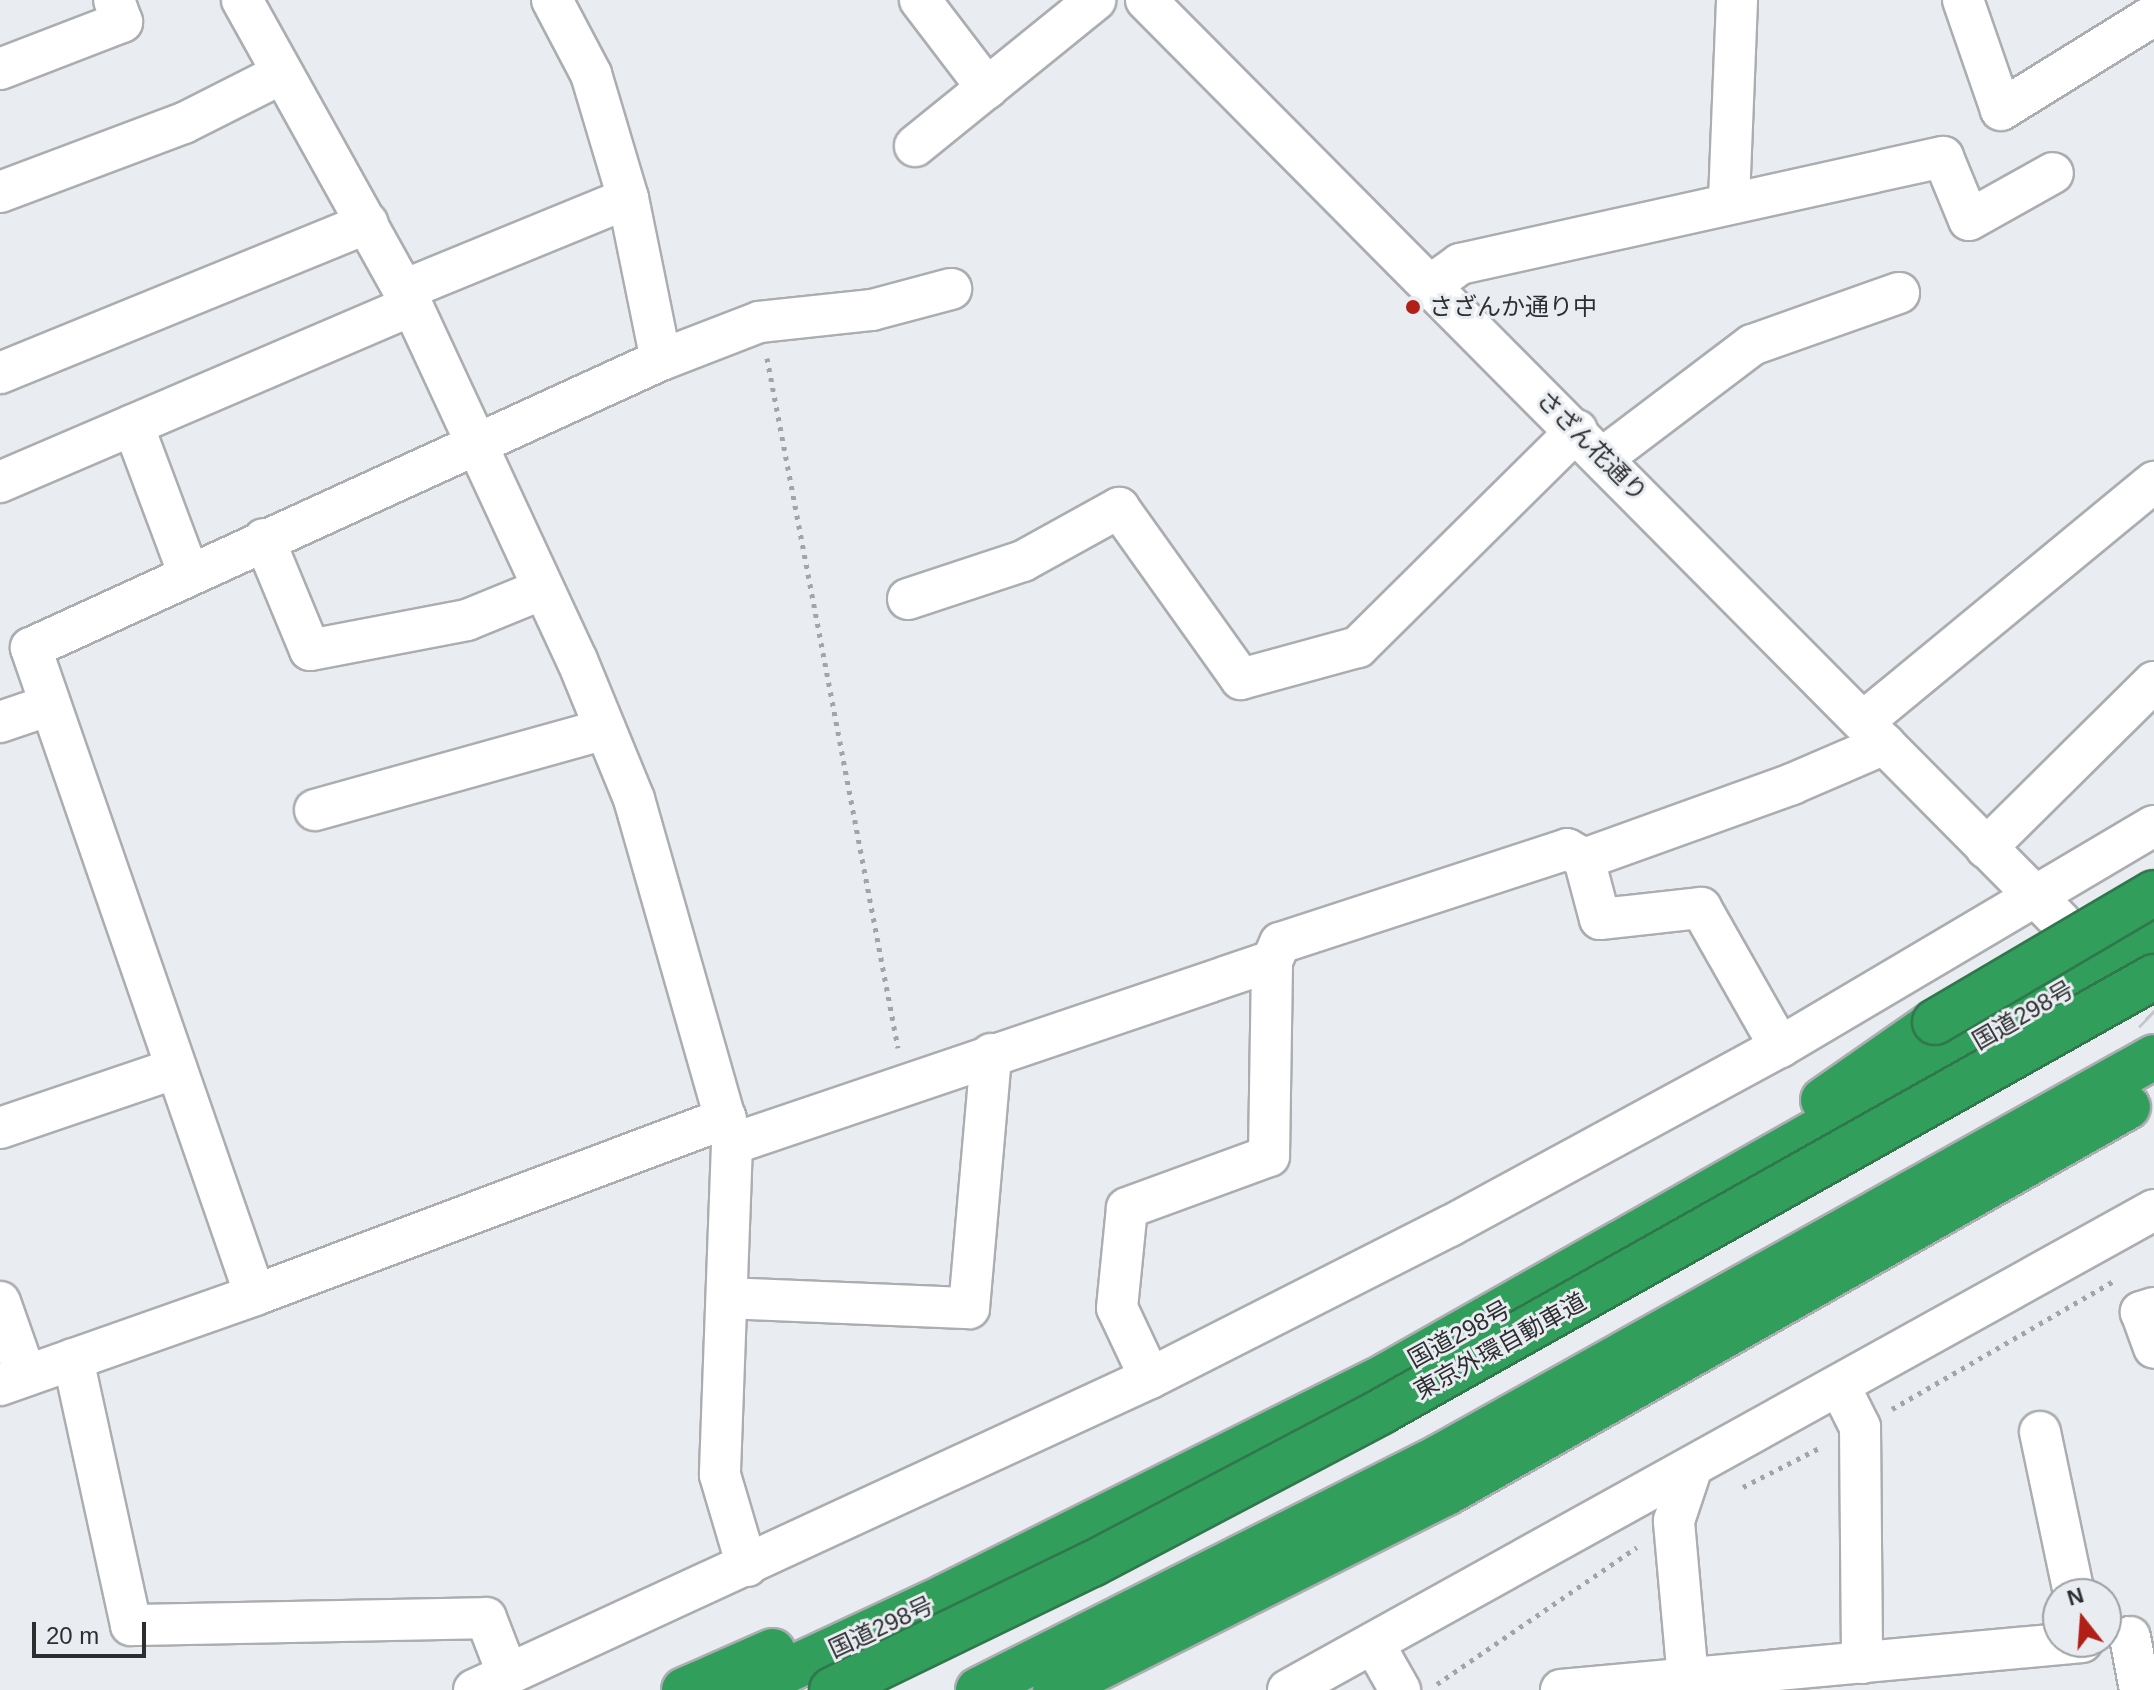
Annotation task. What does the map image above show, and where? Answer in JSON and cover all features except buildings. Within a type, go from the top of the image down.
[{"type":"highway","points":[[1599,1257],[1935,1022],[2154,893]]},
{"type":"highway","name":"国道298号","points":[[745,1690],[944,1597],[1387,1375],[2154,940]]},
{"type":"highway","name":"東京外環自動車道","points":[[832,1690],[1092,1564],[1367,1420],[2154,977]]},
{"type":"highway","points":[[978,1690],[1439,1457],[2154,1057]]},
{"type":"highway","points":[[1103,1690],[1218,1631],[1445,1494],[2154,1092]]},
{"type":"highway","points":[[2052,1151],[2154,1102]]},
{"type":"highway","points":[[684,1690],[1100,1496],[1387,1375]]},
{"type":"highway","points":[[1055,1690],[1445,1494]]},
{"type":"street","points":[[0,69],[122,22],[114,0]]},
{"type":"street","points":[[242,0],[408,297],[543,589],[634,799],[729,1131],[720,1475],[747,1566]]},
{"type":"street","points":[[552,0],[591,74],[628,198],[661,360]]},
{"type":"street","points":[[920,0],[987,88]]},
{"type":"street","points":[[915,146],[1095,0]]},
{"type":"street","name":"さざん花通り","points":[[1146,0],[1591,444],[2048,909]]},
{"type":"street","points":[[1729,200],[1737,0]]},
{"type":"street","points":[[1963,0],[2001,110],[2154,15]]},
{"type":"street","points":[[0,192],[184,123],[281,74]]},
{"type":"street","points":[[1431,285],[1460,264],[1729,200],[1943,157],[1969,220],[2053,173]]},
{"type":"street","points":[[0,482],[133,425],[628,198]]},
{"type":"street","points":[[1,371],[368,223]]},
{"type":"street","points":[[255,1295],[31,648],[474,441],[661,360],[759,322],[872,310],[951,289]]},
{"type":"street","points":[[908,599],[1023,561],[1119,508],[1241,679],[1358,647],[1591,444],[1752,345],[1899,293]]},
{"type":"street","points":[[133,425],[189,575]]},
{"type":"street","points":[[1584,859],[1792,784],[1875,733],[2154,482]]},
{"type":"street","points":[[264,539],[310,650],[467,620],[543,589]]},
{"type":"street","points":[[1986,848],[2154,682]]},
{"type":"street","points":[[0,722],[50,705]]},
{"type":"street","points":[[315,810],[605,729]]},
{"type":"street","points":[[73,1359],[131,1625],[486,1618],[491,1683],[1150,1378],[1450,1226],[1780,1047],[2048,909],[2154,826]]},
{"type":"street","points":[[1150,1378],[1117,1308],[1127,1208],[1269,1156],[1272,961],[1280,943],[1567,849],[1584,859],[1600,919],[1701,908],[1780,1047]]},
{"type":"street","points":[[0,1302],[13,1381],[729,1131],[905,1084],[1272,961]]},
{"type":"street","points":[[727,1298],[969,1308],[991,1054]]},
{"type":"street","points":[[0,1128],[176,1068]]},
{"type":"street","points":[[1288,1690],[1375,1646],[2154,1210]]},
{"type":"street","points":[[2154,1308],[2141,1312],[2154,1348]]},
{"type":"street","points":[[1840,1387],[1860,1427],[1862,1663]]},
{"type":"street","points":[[2040,1432],[2071,1578]]},
{"type":"street","points":[[1688,1679],[1674,1521],[1692,1467]]},
{"type":"street","points":[[2130,1637],[2140,1690]]},
{"type":"street","points":[[1375,1646],[1400,1690]]},
{"type":"street","points":[[1561,1690],[1862,1663],[1924,1674],[2042,1650]]},
{"type":"path","points":[[759,322],[905,1084]]},
{"type":"path","points":[[1428,1690],[1674,1521],[1860,1427],[2127,1274]]},
{"type":"tunnel","points":[[2109,970],[2154,1014]]},
{"type":"place","name":"さざんか通り中","points":[[1413,307]]}]
